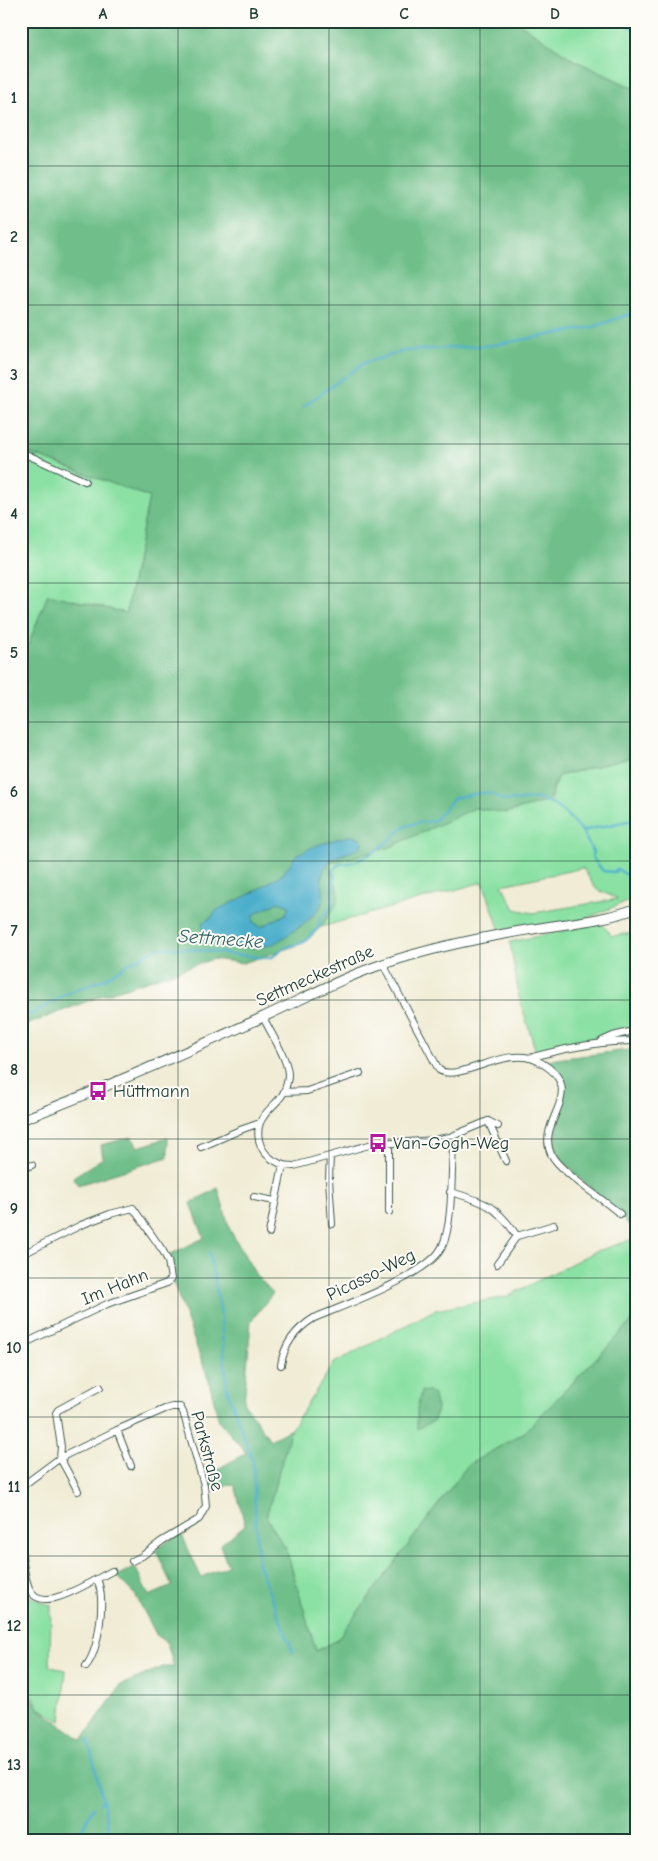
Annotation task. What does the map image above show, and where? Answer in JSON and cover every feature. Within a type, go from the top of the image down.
[{"type":"street","points":[[21,452],[85,481]]},
{"type":"street","name":"Settmeckestraße","points":[[21,1120],[98,1091],[262,1018],[305,996],[382,964],[422,951],[456,943],[586,920],[637,908]]},
{"type":"street","points":[[382,964],[439,1070],[449,1073],[497,1060],[528,1058],[599,1042],[637,1041]]},
{"type":"street","points":[[262,1018],[287,1067],[288,1074],[284,1092],[263,1116],[258,1134],[263,1151],[274,1161],[283,1165],[294,1166],[362,1146],[450,1137],[488,1121],[498,1126]]},
{"type":"street","points":[[599,1042],[613,1036],[637,1030]]},
{"type":"street","points":[[528,1058],[549,1068],[557,1077],[562,1088],[561,1099],[549,1135],[551,1154],[561,1167],[620,1214]]},
{"type":"street","points":[[284,1092],[307,1091],[360,1073]]},
{"type":"street","points":[[488,1121],[506,1161]]},
{"type":"street","points":[[201,1148],[260,1123]]},
{"type":"street","name":"Picasso-Weg","points":[[281,1365],[288,1343],[303,1325],[314,1318],[414,1274],[436,1258],[447,1234],[453,1148],[450,1137]]},
{"type":"street","points":[[389,1142],[389,1212]]},
{"type":"street","points":[[330,1156],[329,1179],[332,1224]]},
{"type":"street","points":[[21,1169],[32,1165]]},
{"type":"street","points":[[269,1233],[283,1165]]},
{"type":"street","points":[[450,1192],[491,1207],[503,1217],[517,1236]]},
{"type":"street","points":[[254,1197],[275,1201]]},
{"type":"street","name":"Im Hahn","points":[[21,1255],[81,1225],[133,1208],[163,1251],[168,1261],[171,1279],[167,1283],[107,1304],[21,1345]]},
{"type":"street","points":[[497,1264],[517,1236],[554,1225]]},
{"type":"street","points":[[78,1491],[60,1458],[62,1446],[56,1413],[58,1410],[100,1387]]},
{"type":"street","name":"Parkstraße","points":[[21,1487],[60,1458],[165,1409],[180,1407],[206,1496],[205,1511],[196,1522],[173,1534],[132,1561]]},
{"type":"street","points":[[117,1430],[131,1466]]},
{"type":"street","points":[[21,1550],[28,1586],[38,1598],[47,1600],[56,1598],[112,1572]]},
{"type":"street","points":[[86,1666],[96,1645],[101,1591],[97,1579]]},
{"type":"green space","points":[[21,21],[516,21],[572,59],[637,90],[637,756],[558,776],[548,801],[506,813],[475,808],[388,848],[328,863],[339,893],[337,903],[321,927],[304,943],[243,963],[213,959],[101,996],[21,1027],[21,644],[27,648],[48,594],[126,613],[149,497],[21,450]],"holes":[[[346,854],[333,859],[323,869],[321,879],[323,899],[319,910],[303,925],[271,944],[202,923],[283,874],[297,855]]]},
{"type":"green space","points":[[516,21],[637,21],[637,90],[572,59]]},
{"type":"green space","points":[[21,450],[149,497],[126,613],[48,594],[27,648],[21,644]]},
{"type":"green space","points":[[637,756],[637,897],[585,919],[500,931],[483,882],[321,927],[337,903],[328,863],[388,848],[475,808],[506,813],[548,801],[551,805],[553,804],[550,800],[558,776]],"holes":[[[583,868],[596,889],[618,899],[533,913],[515,909],[502,885]]]},
{"type":"green space","points":[[278,902],[290,906],[286,914],[261,927],[253,922],[254,915]]},
{"type":"green space","points":[[601,923],[612,936],[637,932],[637,1027],[536,1052],[519,997],[510,942]]},
{"type":"green space","points":[[637,1049],[637,1234],[553,1150],[565,1091],[548,1060]]},
{"type":"green space","points":[[132,1137],[138,1147],[168,1138],[168,1157],[78,1185],[73,1177],[103,1158],[101,1145]]},
{"type":"green space","points":[[218,1188],[230,1230],[256,1275],[273,1293],[251,1321],[244,1403],[270,1440],[291,1429],[266,1517],[286,1549],[316,1651],[336,1641],[468,1465],[525,1432],[637,1316],[637,1840],[21,1840],[21,1674],[38,1708],[82,1740],[121,1685],[163,1667],[174,1667],[167,1643],[157,1636],[136,1596],[116,1576],[135,1567],[149,1596],[172,1586],[156,1550],[181,1533],[201,1577],[228,1566],[220,1545],[245,1525],[235,1485],[210,1487],[204,1477],[246,1453],[219,1421],[209,1381],[172,1279],[171,1254],[204,1238],[191,1203]]},
{"type":"green space","points":[[637,1238],[637,1316],[525,1432],[468,1465],[336,1641],[316,1651],[286,1549],[266,1517],[291,1429],[334,1363],[435,1310],[506,1297],[594,1252]]},
{"type":"green space","points":[[421,1391],[433,1393],[437,1408],[434,1421],[417,1429],[417,1409]]},
{"type":"green space","points":[[21,1584],[29,1596],[51,1605],[50,1667],[66,1670],[61,1721],[39,1708],[21,1664]]},
{"type":"water","points":[[351,836],[361,838],[362,845],[354,851],[336,857],[329,862],[322,878],[323,897],[321,906],[302,925],[273,944],[258,947],[208,941],[203,937],[202,923],[211,918],[217,910],[254,892],[283,874],[296,855],[336,839]],"holes":[[[278,902],[289,906],[286,914],[261,927],[253,922],[254,915]]]},
{"type":"waterway","name":"Settmecke","points":[[618,21],[637,31]]},
{"type":"waterway","points":[[349,374],[364,363],[405,351],[493,345],[594,327],[637,311]]},
{"type":"waterway","points":[[304,406],[344,377]]},
{"type":"waterway","name":"Settmecke","points":[[21,1017],[32,1014],[68,993],[105,979],[157,948],[179,948],[266,958],[272,957],[284,948],[304,942],[319,927],[320,918],[330,909],[335,877],[333,870],[339,864],[360,860],[373,853],[404,827],[416,823],[434,821],[454,798],[486,793],[507,801],[539,799],[553,804],[560,809],[582,831],[637,819]]},
{"type":"waterway","points":[[582,831],[593,852],[592,857],[603,871],[615,872],[617,869],[637,881]]},
{"type":"waterway","points":[[209,1253],[220,1309],[227,1389],[253,1462],[258,1564],[293,1652]]},
{"type":"waterway","points":[[88,1740],[103,1800],[100,1803]]},
{"type":"waterway","points":[[103,1800],[111,1840]]},
{"type":"waterway","points":[[70,1840],[85,1825],[93,1807]]},
{"type":"place","name":"Hüttmann","points":[[98,1091]]},
{"type":"place","name":"Van-Gogh-Weg","points":[[378,1143]]}]
